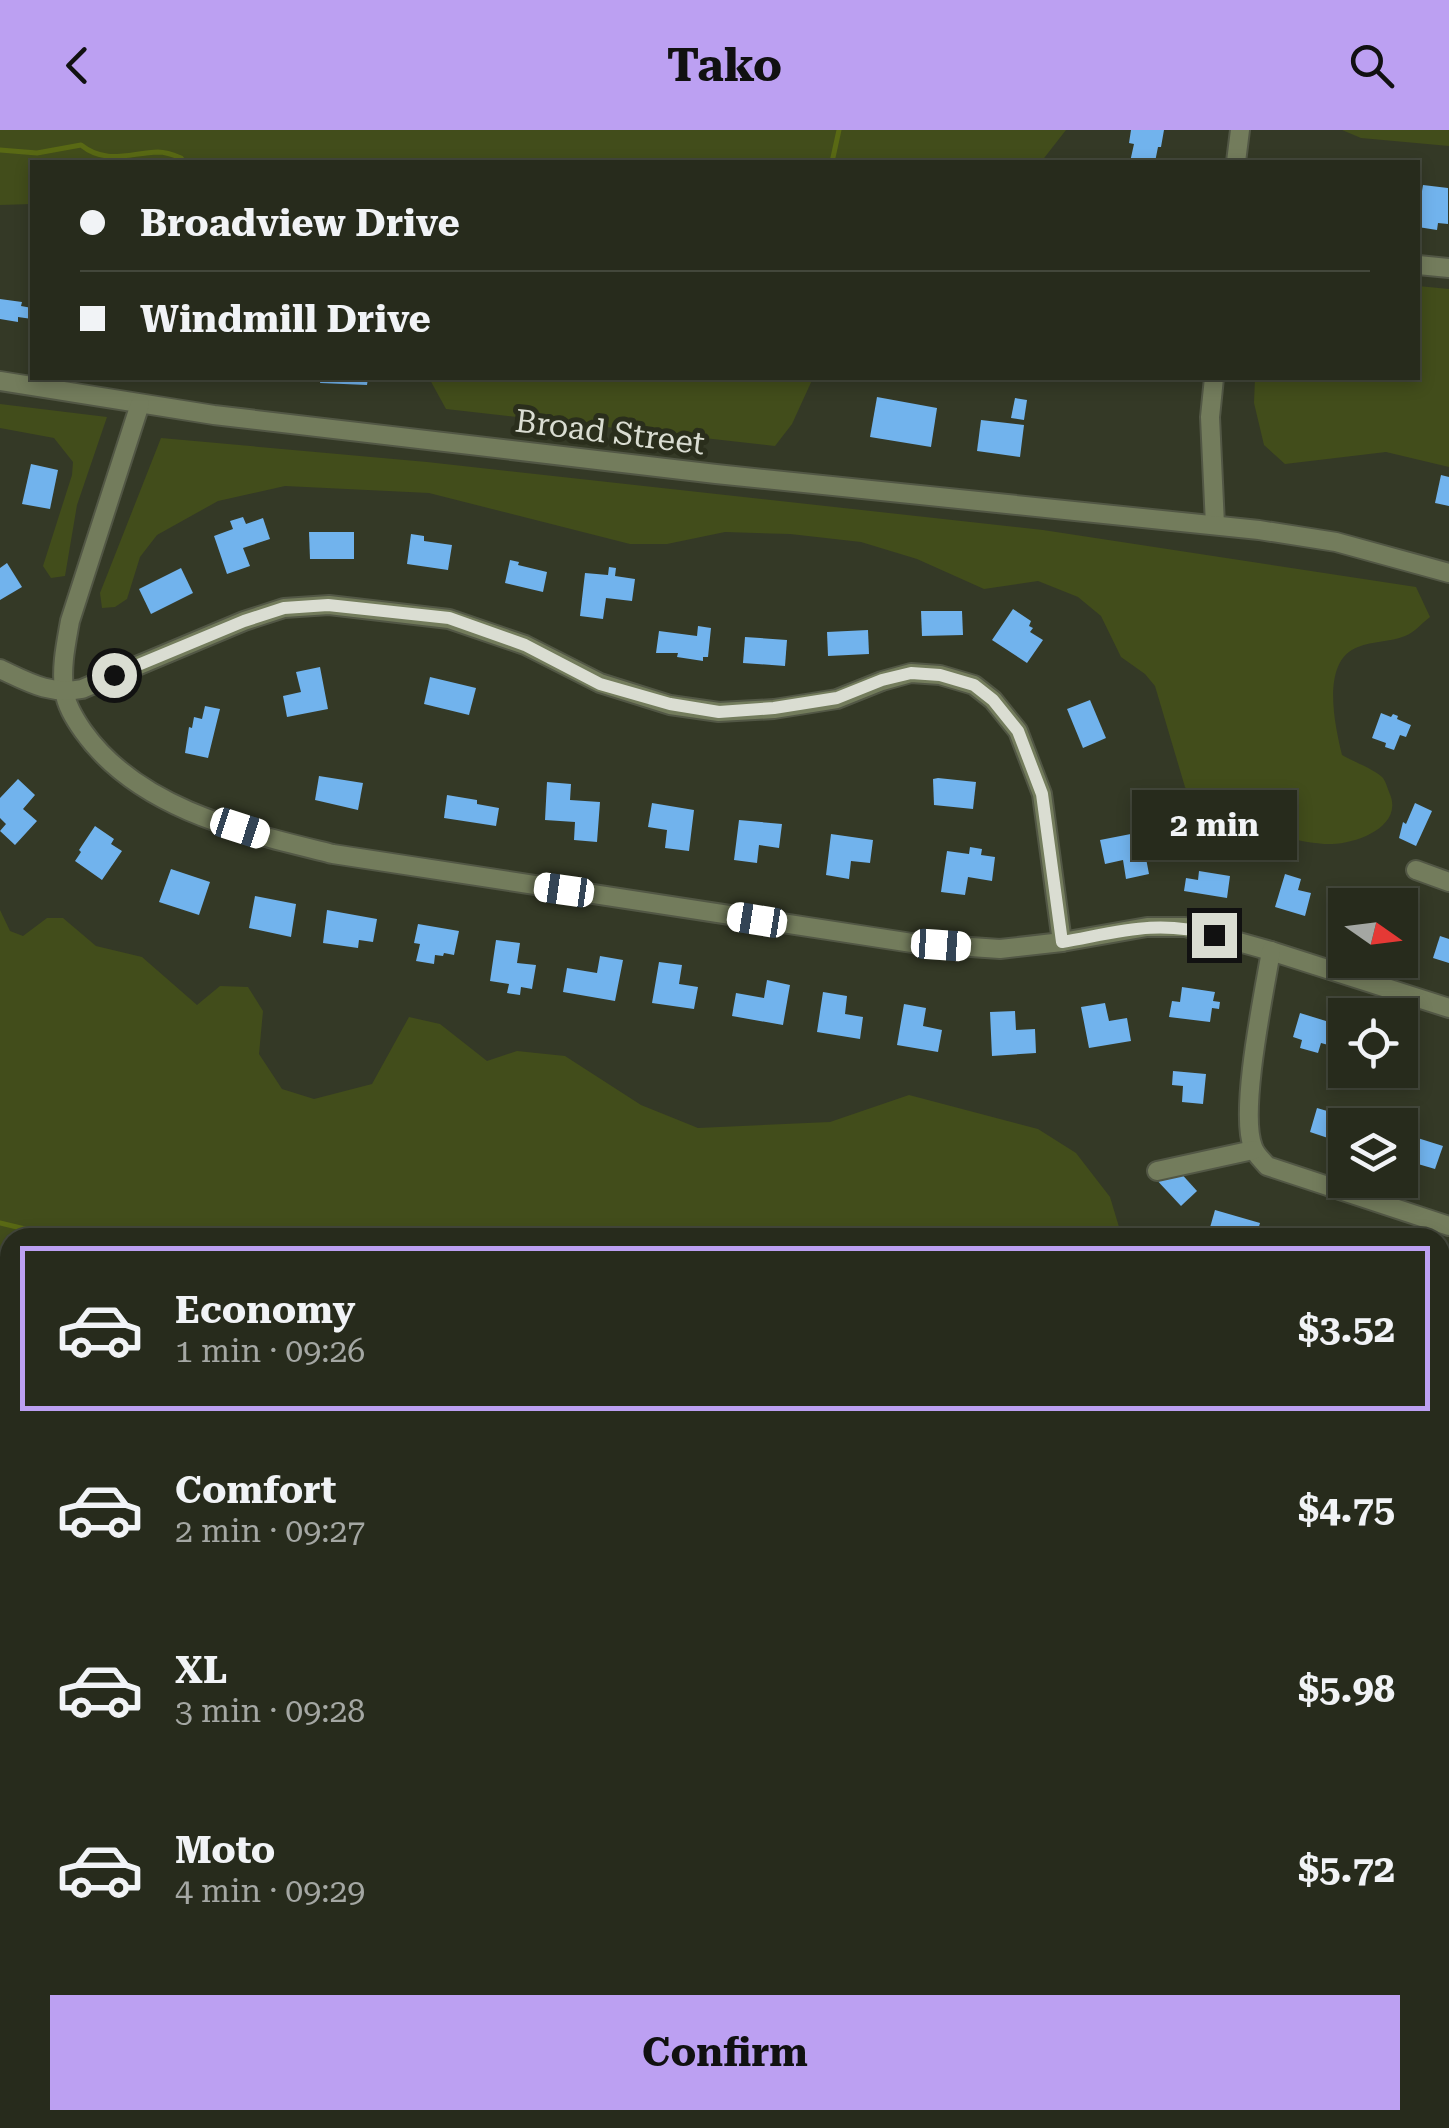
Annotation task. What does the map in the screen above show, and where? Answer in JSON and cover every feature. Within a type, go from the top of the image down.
[{"type":"street","points":[[1236,160],[1240,130]]},
{"type":"street","points":[[1420,265],[1449,268]]},
{"type":"street","points":[[1214,380],[1210,418],[1215,526]]},
{"type":"street","name":"Broad Street","points":[[0,381],[233,417],[1336,542],[1449,573]]},
{"type":"street","points":[[140,404],[70,621],[63,658],[64,692],[72,715],[98,752],[140,787],[168,802],[274,840],[333,854],[912,943],[1000,949],[1146,926],[1186,927],[1449,1008]]},
{"type":"street","points":[[0,669],[37,686],[64,692],[82,689],[244,621],[284,608],[328,605],[449,618],[525,645],[600,684],[670,704],[719,712],[837,698],[911,673],[940,675],[974,685],[993,700],[1018,731],[1042,794],[1062,942]]},
{"type":"street","points":[[1416,870],[1449,882]]},
{"type":"street","points":[[1271,951],[1252,1074],[1249,1128],[1253,1150],[1267,1166],[1449,1226]]},
{"type":"street","points":[[1158,1171],[1253,1150]]},
{"type":"green space","points":[[0,130],[1066,130],[1043,160],[30,160],[30,204],[0,205]]},
{"type":"green space","points":[[1342,130],[1449,130],[1449,146],[1361,138]]},
{"type":"green space","points":[[1420,286],[1449,289],[1449,467],[1386,452],[1285,464],[1264,445],[1254,403],[1255,380],[1420,380]]},
{"type":"green space","points":[[430,380],[812,380],[792,424],[775,446],[446,409]]},
{"type":"green space","points":[[0,404],[107,417],[77,505],[65,576],[51,578],[43,566],[73,462],[54,438],[0,428]]},
{"type":"green space","points":[[161,438],[427,462],[1043,530],[1416,587],[1430,617],[1408,635],[1364,645],[1346,654],[1334,680],[1334,712],[1342,755],[1383,778],[1392,804],[1391,814],[1366,836],[1332,844],[1260,830],[1205,807],[1185,787],[1155,686],[1121,657],[1101,616],[1078,597],[1038,581],[984,589],[917,559],[861,542],[725,532],[667,544],[630,544],[429,493],[285,486],[218,501],[157,535],[140,557],[127,599],[115,607],[102,608],[100,593]]},
{"type":"green space","points":[[0,910],[10,931],[23,936],[47,918],[63,918],[96,946],[142,957],[197,1005],[220,986],[248,987],[263,1011],[259,1054],[282,1089],[314,1099],[372,1084],[409,1017],[440,1024],[487,1061],[517,1051],[565,1056],[641,1105],[698,1128],[830,1122],[909,1095],[1038,1129],[1076,1153],[1110,1197],[1119,1228],[0,1228]]},
{"type":"building","points":[[1131,130],[1164,130],[1155,160],[1130,160],[1134,144],[1129,143]]},
{"type":"building","points":[[1423,185],[1448,188],[1448,224],[1438,223],[1437,230],[1420,227]]},
{"type":"building","points":[[0,299],[22,302],[21,306],[30,308],[30,319],[18,317],[18,322],[0,319]]},
{"type":"building","points":[[321,380],[368,380],[367,385],[320,383]]},
{"type":"building","points":[[877,397],[937,408],[931,447],[870,437]]},
{"type":"building","points":[[1015,398],[1027,400],[1024,420],[1011,418]]},
{"type":"building","points":[[981,420],[1024,425],[1020,457],[977,451]]},
{"type":"building","points":[[31,464],[58,470],[50,509],[22,504]]},
{"type":"building","points":[[1441,475],[1449,477],[1449,506],[1435,503]]},
{"type":"building","points":[[243,517],[246,524],[263,518],[270,539],[243,548],[250,566],[227,574],[214,536],[233,529],[230,521]]},
{"type":"building","points":[[309,532],[354,532],[354,559],[310,559]]},
{"type":"building","points":[[411,534],[424,536],[424,541],[452,545],[448,570],[407,564]]},
{"type":"building","points":[[510,560],[547,572],[543,592],[505,583]]},
{"type":"building","points":[[7,563],[22,587],[0,600],[0,568]]},
{"type":"building","points":[[609,567],[616,568],[615,576],[635,579],[632,601],[606,598],[603,619],[580,616],[585,573],[608,575]]},
{"type":"building","points":[[181,568],[193,593],[151,614],[139,589]]},
{"type":"building","points":[[1013,609],[1031,621],[1030,632],[1043,640],[1027,663],[992,640]]},
{"type":"building","points":[[921,611],[962,611],[963,635],[922,636]]},
{"type":"building","points":[[698,626],[711,628],[708,657],[703,657],[703,661],[677,657],[678,653],[656,653],[659,631],[697,636]]},
{"type":"building","points":[[868,630],[869,654],[828,656],[827,632]]},
{"type":"building","points":[[745,637],[787,640],[785,666],[743,663]]},
{"type":"building","points":[[320,667],[328,709],[287,717],[283,696],[301,692],[296,672]]},
{"type":"building","points":[[430,677],[476,688],[469,715],[424,704]]},
{"type":"building","points":[[1090,700],[1106,738],[1083,748],[1067,709]]},
{"type":"building","points":[[205,706],[220,709],[208,758],[185,753],[189,727],[192,728],[194,717],[202,719]]},
{"type":"building","points":[[1381,713],[1398,716],[1397,719],[1411,725],[1406,737],[1400,735],[1394,750],[1372,738]]},
{"type":"building","points":[[319,776],[363,783],[358,810],[315,800]]},
{"type":"building","points":[[18,779],[35,795],[23,809],[37,821],[15,845],[0,831],[6,824],[0,818],[0,798]]},
{"type":"building","points":[[933,779],[976,782],[973,809],[934,805]]},
{"type":"building","points":[[547,782],[571,784],[570,800],[600,802],[597,842],[574,840],[575,822],[545,820]]},
{"type":"building","points":[[447,795],[499,808],[496,826],[444,818]]},
{"type":"building","points":[[652,803],[694,810],[689,851],[665,848],[667,830],[648,827]]},
{"type":"building","points":[[1415,803],[1432,811],[1416,846],[1399,838],[1403,822],[1406,824]]},
{"type":"building","points":[[739,820],[782,824],[779,848],[759,845],[757,863],[734,860]]},
{"type":"building","points":[[95,826],[114,839],[111,844],[122,851],[102,880],[75,861]]},
{"type":"building","points":[[1141,832],[1149,874],[1126,879],[1123,860],[1105,864],[1100,840]]},
{"type":"building","points":[[831,834],[873,840],[870,863],[851,861],[849,879],[826,875]]},
{"type":"building","points":[[970,847],[982,849],[981,855],[995,857],[992,881],[968,877],[965,895],[941,892],[947,851],[969,854]]},
{"type":"building","points":[[171,869],[210,882],[199,915],[159,902]]},
{"type":"building","points":[[1199,871],[1230,876],[1227,898],[1184,891],[1186,878],[1198,880]]},
{"type":"building","points":[[1285,874],[1301,879],[1298,890],[1311,893],[1305,916],[1275,907]]},
{"type":"building","points":[[255,896],[296,904],[291,937],[249,928]]},
{"type":"building","points":[[327,910],[377,919],[373,942],[359,940],[358,948],[323,943]]},
{"type":"building","points":[[418,924],[459,931],[454,955],[435,955],[434,964],[416,961],[420,944],[414,943]]},
{"type":"building","points":[[1440,936],[1449,939],[1449,963],[1433,958]]},
{"type":"building","points":[[496,940],[520,943],[517,963],[536,965],[532,989],[521,987],[520,995],[507,993],[509,984],[490,981]]},
{"type":"building","points":[[600,956],[623,960],[615,1001],[563,992],[567,968],[597,973]]},
{"type":"building","points":[[659,962],[682,965],[679,984],[698,987],[694,1009],[652,1003]]},
{"type":"building","points":[[767,980],[790,985],[783,1025],[732,1016],[736,993],[764,998]]},
{"type":"building","points":[[1182,987],[1215,992],[1213,1001],[1220,1002],[1219,1009],[1212,1008],[1210,1022],[1169,1017],[1172,1001],[1180,1002]]},
{"type":"building","points":[[823,992],[847,996],[845,1014],[863,1017],[860,1039],[817,1032]]},
{"type":"building","points":[[1105,1003],[1109,1021],[1127,1018],[1131,1041],[1089,1048],[1081,1007]]},
{"type":"building","points":[[904,1004],[926,1008],[923,1026],[942,1030],[938,1052],[897,1045]]},
{"type":"building","points":[[1015,1011],[1016,1030],[1035,1029],[1036,1053],[992,1056],[990,1012]]},
{"type":"building","points":[[1300,1013],[1328,1022],[1328,1045],[1321,1043],[1318,1053],[1300,1048],[1302,1040],[1293,1037]]},
{"type":"building","points":[[1173,1071],[1206,1074],[1203,1104],[1182,1102],[1183,1086],[1172,1085]]},
{"type":"building","points":[[1317,1108],[1328,1111],[1328,1138],[1310,1132]]},
{"type":"building","points":[[1418,1138],[1443,1146],[1435,1169],[1418,1164]]},
{"type":"building","points":[[1168,1159],[1197,1191],[1181,1206],[1153,1176]]},
{"type":"building","points":[[1215,1210],[1260,1223],[1259,1228],[1210,1228]]},
{"type":"waterway","points":[[832,160],[839,130]]},
{"type":"waterway","points":[[0,150],[37,153],[81,145],[100,155],[161,152],[182,160]]},
{"type":"waterway","points":[[0,1223],[21,1228]]},
{"type":"route","points":[[114,675],[244,621],[284,608],[328,605],[449,618],[525,645],[600,684],[670,704],[719,712],[837,698],[911,673],[940,675],[974,685],[993,700],[1018,731],[1042,794],[1062,942],[1146,926],[1186,927],[1214,935]]}]
